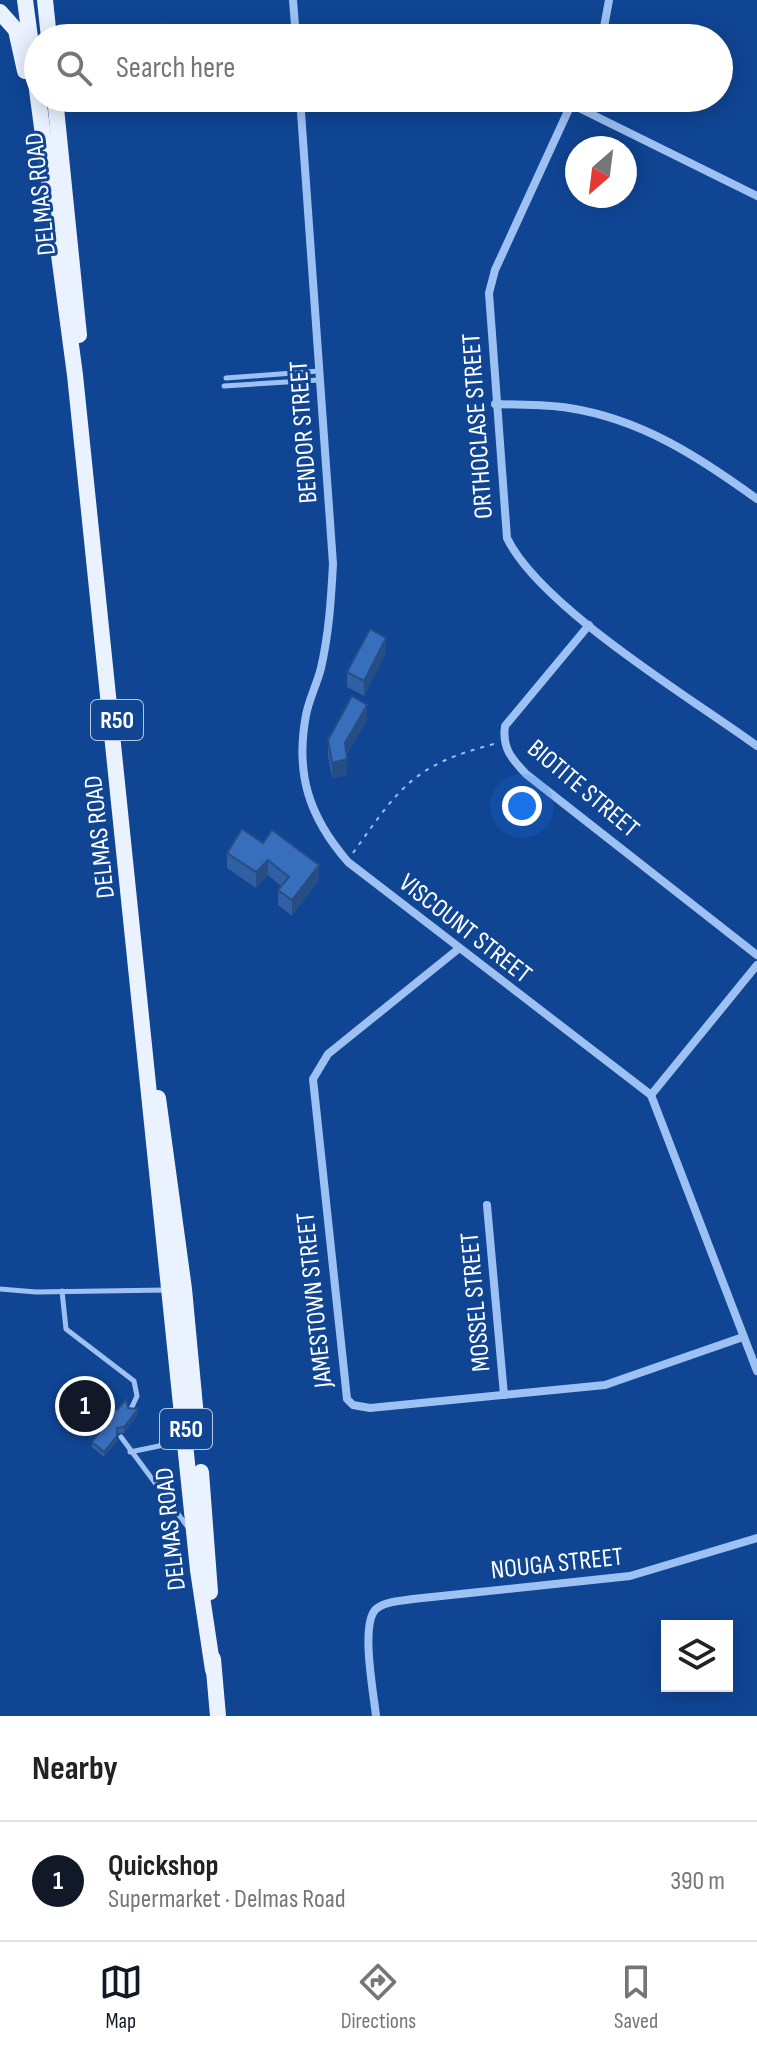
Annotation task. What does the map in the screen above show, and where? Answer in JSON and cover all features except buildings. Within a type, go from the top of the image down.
[{"type":"main road","name":"DELMAS ROAD","points":[[25,0],[28,24]]},
{"type":"main road","points":[[45,0],[48,24]]},
{"type":"main road","points":[[0,12],[16,30],[24,69]]},
{"type":"main road","points":[[33,112],[48,186]]},
{"type":"main road","name":"DELMAS ROAD","points":[[39,112],[75,375],[177,1289],[198,1570],[218,1716]]},
{"type":"main road","name":"DELMAS ROAD","points":[[56,112],[152,1067],[209,1568],[213,1670]]},
{"type":"street","points":[[293,0],[295,24]]},
{"type":"street","points":[[605,24],[609,0]]},
{"type":"street","name":"BENDOR STREET","points":[[301,112],[331,524],[332,594],[330,624],[306,713],[301,760]]},
{"type":"street","name":"ORTHOCLASE STREET","points":[[568,112],[492,280],[495,404],[507,538],[517,558],[532,575],[589,625],[757,746]]},
{"type":"street","points":[[594,112],[757,196]]},
{"type":"street","points":[[495,404],[568,408],[637,426],[700,459],[757,499]]},
{"type":"street","name":"BIOTITE STREET","points":[[589,625],[505,726],[503,742],[511,759],[757,955]]},
{"type":"street","name":"VISCOUNT STREET","points":[[301,760],[304,791],[315,817],[348,862],[457,950],[651,1095]]},
{"type":"street","name":"JAMESTOWN STREET","points":[[457,950],[328,1054],[313,1079],[342,1376],[347,1399],[361,1408],[605,1385],[743,1337]]},
{"type":"street","points":[[757,965],[651,1095],[757,1371]]},
{"type":"street","name":"MOSSEL STREET","points":[[487,1205],[504,1395]]},
{"type":"street","name":"NOUGA STREET","points":[[376,1716],[369,1625],[375,1610],[392,1603],[630,1576],[673,1566],[757,1538]]},
{"type":"lane","points":[[226,378],[320,376]]},
{"type":"lane","points":[[224,386],[320,376]]},
{"type":"lane","points":[[0,1289],[177,1289]]},
{"type":"lane","points":[[62,1291],[66,1329],[134,1381],[137,1396],[131,1409]]},
{"type":"lane","points":[[130,1452],[169,1442],[186,1428]]},
{"type":"lane","points":[[121,1437],[182,1516],[198,1570]]},
{"type":"path","points":[[348,862],[391,800],[413,778],[451,755],[503,742]]},
{"type":"place","name":"Quickshop","points":[[85,1406]]}]
